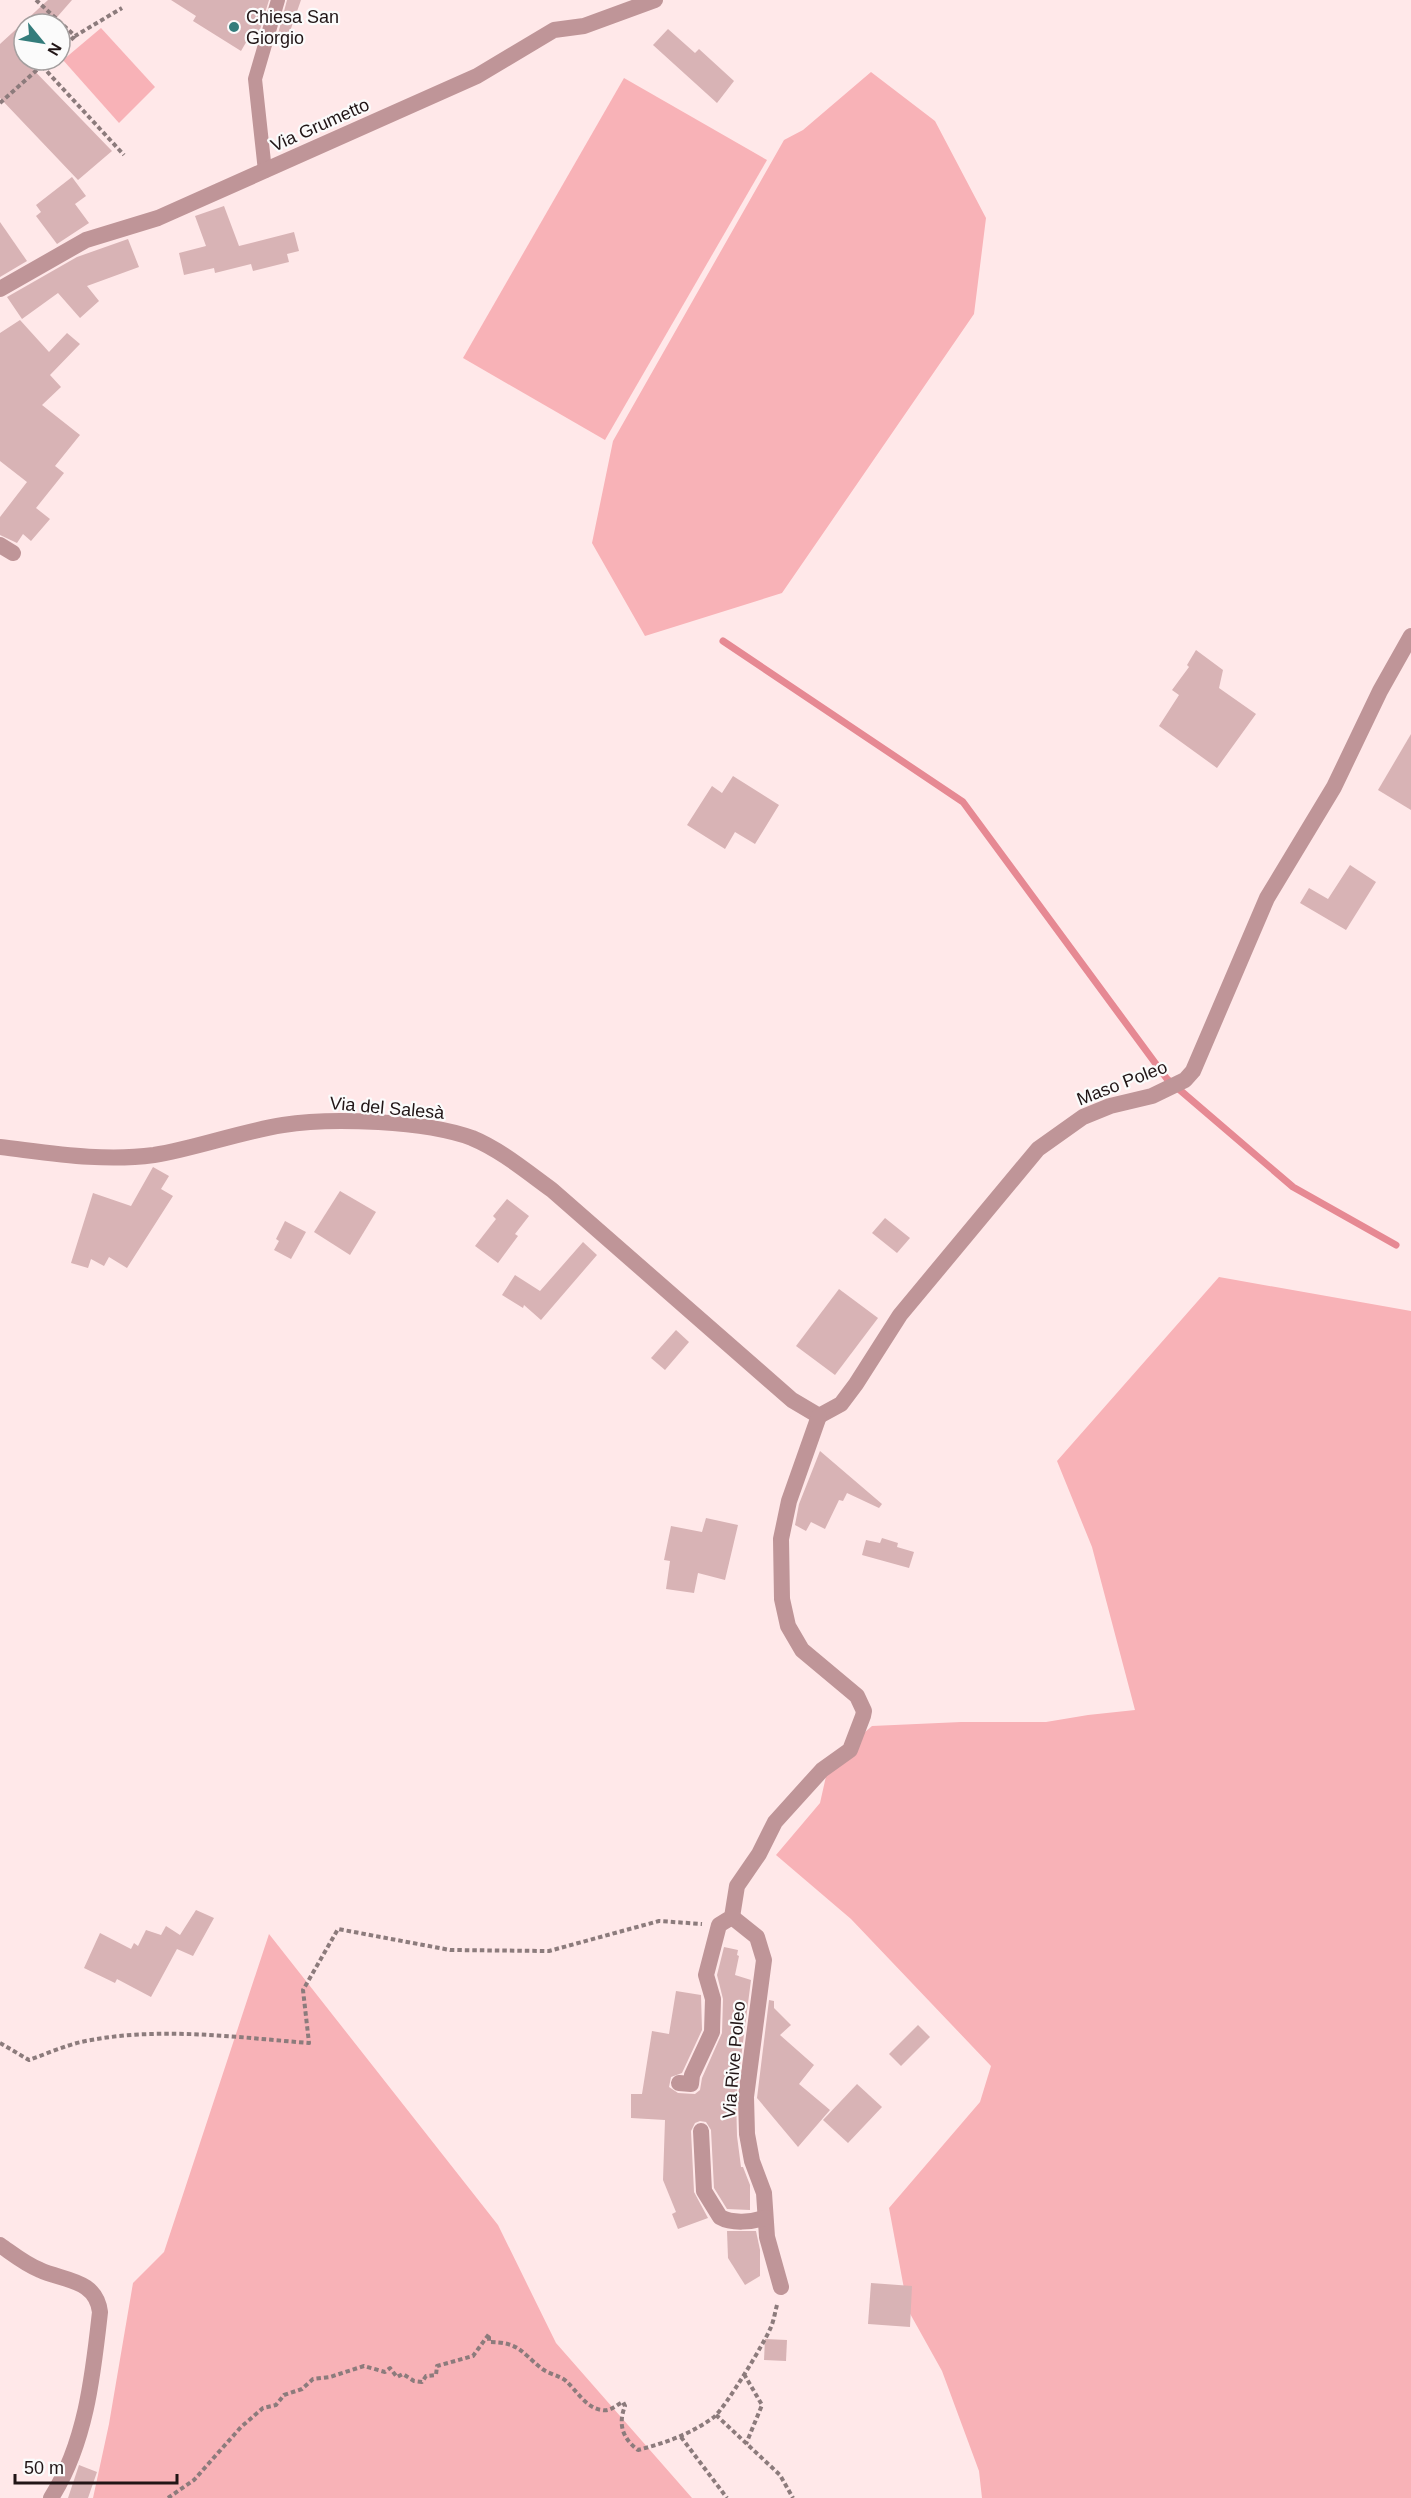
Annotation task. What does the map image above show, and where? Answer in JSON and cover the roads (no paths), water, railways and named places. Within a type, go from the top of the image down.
[{"type":"street","name":"Via Grumetto","points":[[0,289],[86,240],[158,218],[477,76],[554,30],[584,26],[655,0]]},
{"type":"street","name":"Maso Poleo","points":[[819,1416],[841,1404],[900,1315],[1038,1149],[1083,1117],[1171,1087],[1185,1080],[1193,1071],[1267,898],[1334,787],[1380,691],[1411,636]]},
{"type":"street","name":"Via del Salesà","points":[[0,1147],[89,1158],[144,1155],[282,1125],[324,1120],[430,1127],[472,1138],[510,1160],[552,1190],[792,1400],[819,1416]]},
{"type":"street","name":"Via Rive Poleo","points":[[679,2083],[691,2084],[692,2075],[712,2032],[713,1999],[706,1975],[737,1886],[759,1854],[775,1822],[822,1770],[850,1750],[863,1716],[864,1711],[857,1696],[802,1650],[788,1626],[782,1599],[781,1539],[789,1501],[819,1416]]},
{"type":"street","name":"Via Rive Poleo","points":[[726,1921],[757,1937],[764,1960],[747,2097],[747,2134],[752,2161],[764,2193],[767,2237],[781,2287]]},
{"type":"street","name":"Via Rive Poleo","points":[[702,2130],[704,2191],[720,2217],[724,2220],[747,2221],[765,2218]]},
{"type":"street","points":[[0,2245],[40,2270],[86,2286],[94,2294],[99,2304],[92,2379],[81,2427],[72,2456],[51,2498]]},
{"type":"lane","points":[[265,171],[255,79],[278,0]]},
{"type":"waterway","points":[[723,641],[963,802],[1167,1079],[1293,1187],[1396,1245]]},
{"type":"place","name":"Chiesa San Giorgio","points":[[234,27]]}]
